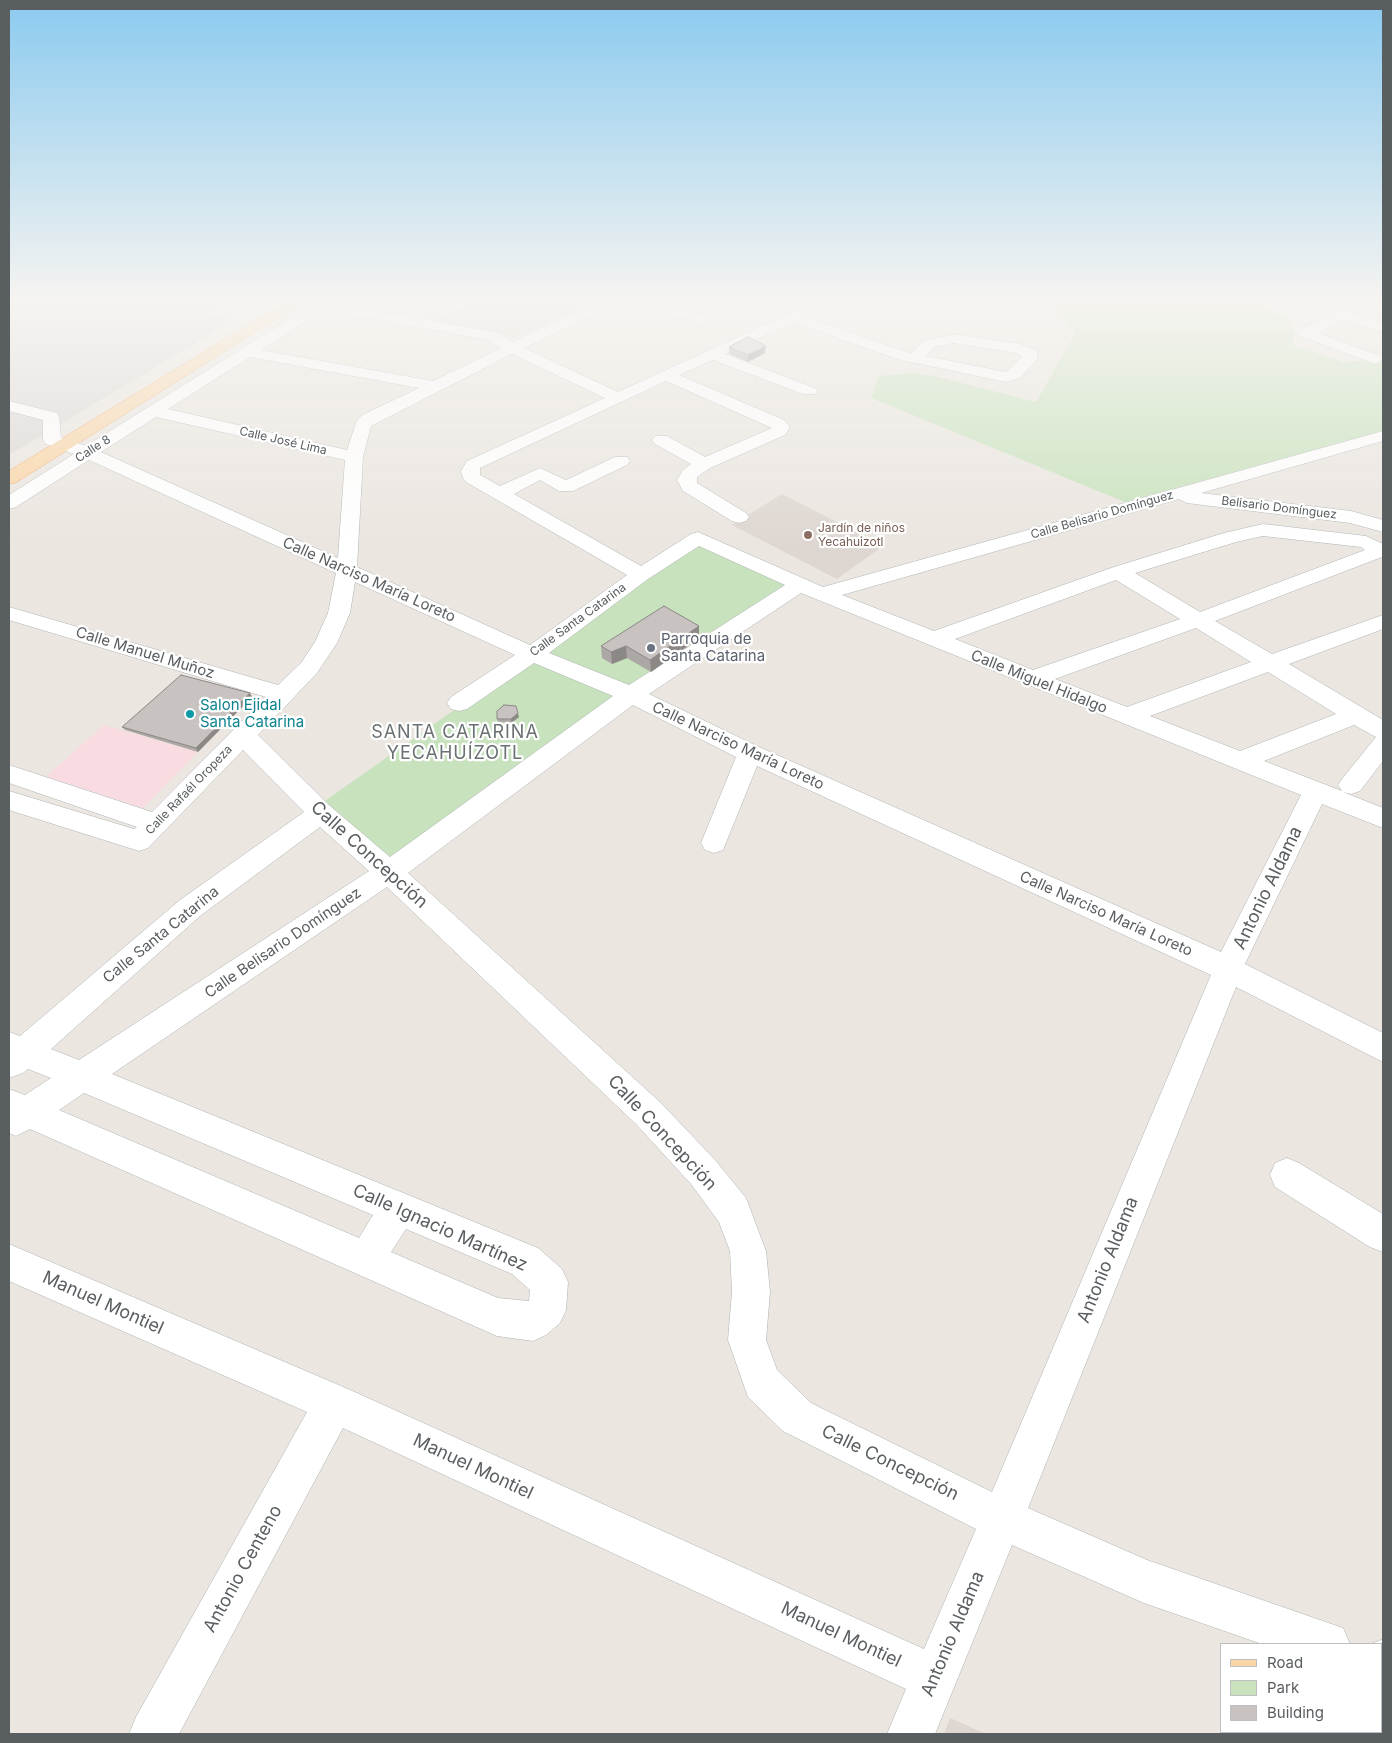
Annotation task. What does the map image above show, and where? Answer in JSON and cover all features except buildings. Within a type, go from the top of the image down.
[{"type":"main road","points":[[9,479],[59,442],[154,381]]},
{"type":"main road","points":[[9,466],[59,442],[162,381]]},
{"type":"street","name":"Calle 8","points":[[9,502],[200,381]]},
{"type":"street","points":[[385,381],[429,389]]},
{"type":"street","name":"Calle Rafaél Oropeza","points":[[148,832],[281,694],[309,668],[326,644],[339,613],[347,570],[354,458],[363,424],[370,418],[445,381]]},
{"type":"street","points":[[583,381],[616,397]]},
{"type":"street","points":[[641,575],[472,478],[470,471],[473,464],[652,381]]},
{"type":"street","points":[[680,381],[778,424],[780,427],[779,431],[704,464],[688,474],[686,480],[690,487],[739,517]]},
{"type":"street","points":[[783,381],[809,391]]},
{"type":"street","points":[[9,406],[51,417],[59,442]]},
{"type":"street","name":"Calle José Lima","points":[[153,411],[354,458]]},
{"type":"street","name":"Calle Belisario Domínguez","points":[[15,1114],[83,1076],[389,872],[631,695],[810,590],[1174,495],[1383,436]]},
{"type":"street","points":[[661,440],[704,464]]},
{"type":"street","name":"Calle Narciso María Loreto","points":[[59,442],[88,453],[532,654],[631,695],[750,753],[1228,969],[1383,1048]]},
{"type":"street","points":[[500,494],[540,473],[566,487],[621,461]]},
{"type":"street","name":"Belisario Domínguez","points":[[1174,495],[1351,517],[1383,526]]},
{"type":"street","points":[[934,639],[1118,572],[1230,537],[1263,530],[1366,542],[1377,549],[1375,552],[1198,620],[1031,679]]},
{"type":"street","name":"Calle Santa Catarina","points":[[459,703],[532,654],[641,575],[698,538]]},
{"type":"street","name":"Calle Miguel Hidalgo","points":[[698,538],[810,590],[1125,716],[1242,760],[1383,818]]},
{"type":"street","points":[[1118,572],[1383,731]]},
{"type":"street","name":"Calle Manuel Muñoz","points":[[9,613],[281,694]]},
{"type":"street","points":[[1125,716],[1383,622]]},
{"type":"street","points":[[1242,760],[1356,715]]},
{"type":"street","name":"Calle Concepción","points":[[243,735],[321,813],[389,872],[650,1114],[703,1172],[733,1211],[748,1251],[751,1292],[747,1340],[762,1383],[797,1417],[1002,1519],[1144,1581],[1324,1643]]},
{"type":"street","points":[[1351,785],[1383,744]]},
{"type":"street","points":[[714,843],[750,753]]},
{"type":"street","points":[[9,774],[148,832]]},
{"type":"street","name":"Antonio Aldama","points":[[911,1734],[1002,1519],[1228,969],[1316,791]]},
{"type":"street","points":[[9,800],[148,832]]},
{"type":"street","name":"Calle Santa Catarina","points":[[13,1055],[190,908],[321,813]]},
{"type":"street","name":"Calle Ignacio Martínez","points":[[13,1055],[83,1076],[525,1261],[549,1282],[547,1310],[533,1322],[497,1317],[366,1260],[15,1114]]},
{"type":"street","points":[[1287,1175],[1383,1234]]},
{"type":"street","points":[[366,1260],[398,1208]]},
{"type":"street","name":"Manuel Montiel","points":[[9,1262],[334,1404],[934,1678]]},
{"type":"street","name":"Antonio Centeno","points":[[153,1734],[334,1404]]},
{"type":"shaded area","points":[[9,381],[132,381],[9,455]]},
{"type":"shaded area","name":"Jardín de niños Yecahuizotl","points":[[782,494],[883,546],[837,579],[732,525]]},
{"type":"shaded area","points":[[104,725],[198,752],[143,808],[45,777]]},
{"type":"shaded area","points":[[950,1718],[986,1734],[944,1734]]},
{"type":"green space","points":[[877,381],[956,381],[1036,402],[1048,381],[1383,381],[1383,431],[1125,502],[871,398]]},
{"type":"green space","points":[[698,538],[792,582],[632,698],[536,655]]},
{"type":"green space","points":[[532,655],[628,698],[380,872],[315,808]]},
{"type":"place","name":"Jardín de niños Yecahuizotl","points":[[808,535]]},
{"type":"place","name":"Parroquia de Santa Catarina","points":[[651,648]]},
{"type":"place","name":"Salon Ejidal Santa Catarina","points":[[190,714]]},
{"type":"district","name":"SANTA CATARINA YECAHUÍZOTL","points":[[455,743]]}]
